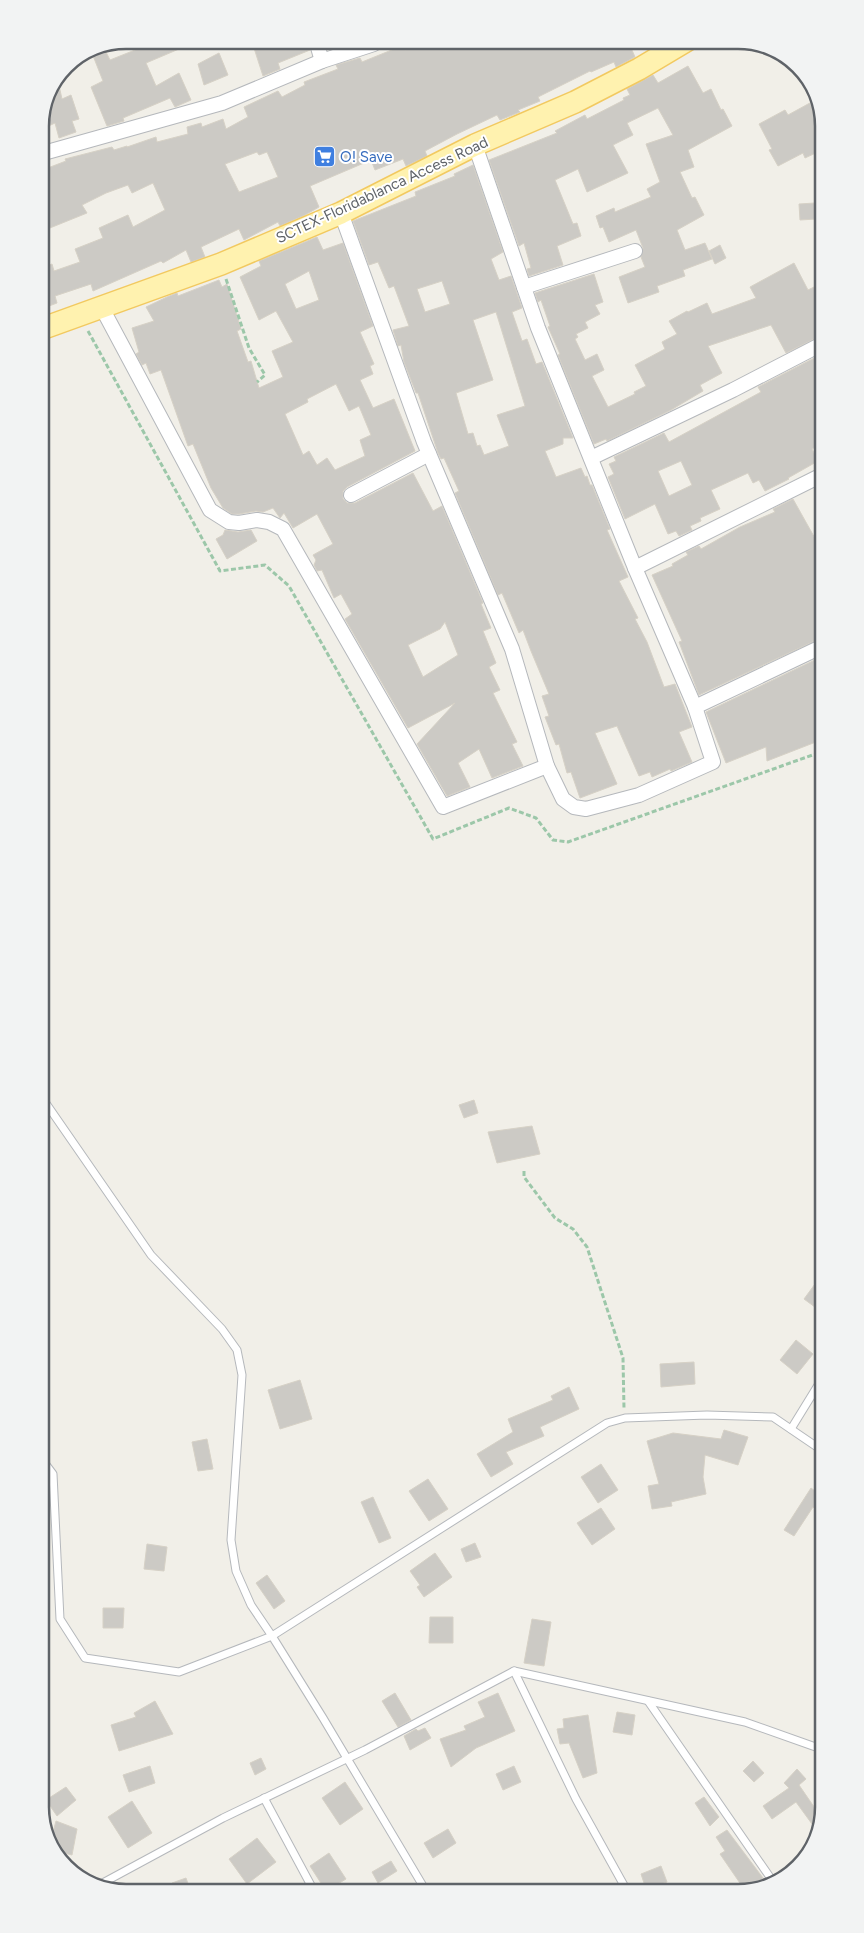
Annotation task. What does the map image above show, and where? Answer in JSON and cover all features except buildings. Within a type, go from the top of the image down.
[{"type":"main road","name":"SCTEX-Floridablanca Access Road","points":[[49,326],[221,264],[340,213],[475,145],[574,102],[639,69],[673,49]]},
{"type":"street","points":[[318,49],[322,61]]},
{"type":"street","points":[[49,151],[222,103],[322,61],[359,49]]},
{"type":"street","points":[[340,213],[429,454],[512,649],[548,766],[563,799],[574,807],[586,809],[638,795],[713,762],[695,706],[635,568],[538,328],[475,145]]},
{"type":"street","points":[[524,287],[635,251]]},
{"type":"street","points":[[102,308],[210,510],[229,522],[239,523],[257,520],[269,522],[283,529],[443,807],[548,766]]},
{"type":"street","points":[[591,458],[733,390],[815,348]]},
{"type":"street","points":[[351,495],[429,454]]},
{"type":"street","points":[[635,568],[815,478]]},
{"type":"street","points":[[695,706],[815,650]]},
{"type":"lane","points":[[49,1108],[151,1255],[222,1329],[237,1350],[242,1375],[231,1540],[236,1571],[251,1605],[272,1636],[422,1884]]},
{"type":"lane","points":[[791,1429],[815,1390]]},
{"type":"lane","points":[[49,1469],[53,1474],[60,1618],[84,1658],[179,1672],[272,1636],[606,1423],[624,1418],[706,1415],[773,1417],[815,1446]]},
{"type":"lane","points":[[514,1671],[576,1799],[623,1884]]},
{"type":"lane","points":[[105,1882],[223,1818],[346,1759],[514,1671],[745,1722],[815,1746]]},
{"type":"lane","points":[[648,1700],[770,1877]]},
{"type":"lane","points":[[264,1798],[310,1884]]},
{"type":"path","points":[[221,264],[250,348],[265,375],[257,382]]},
{"type":"path","points":[[79,315],[220,571],[265,565],[289,586],[433,838],[510,808],[536,818],[553,840],[568,842],[815,754]]},
{"type":"path","points":[[524,1171],[524,1177],[555,1218],[573,1229],[587,1247],[623,1358],[624,1418]]},
{"type":"place","name":"O! Save","points":[[324,157]]}]
